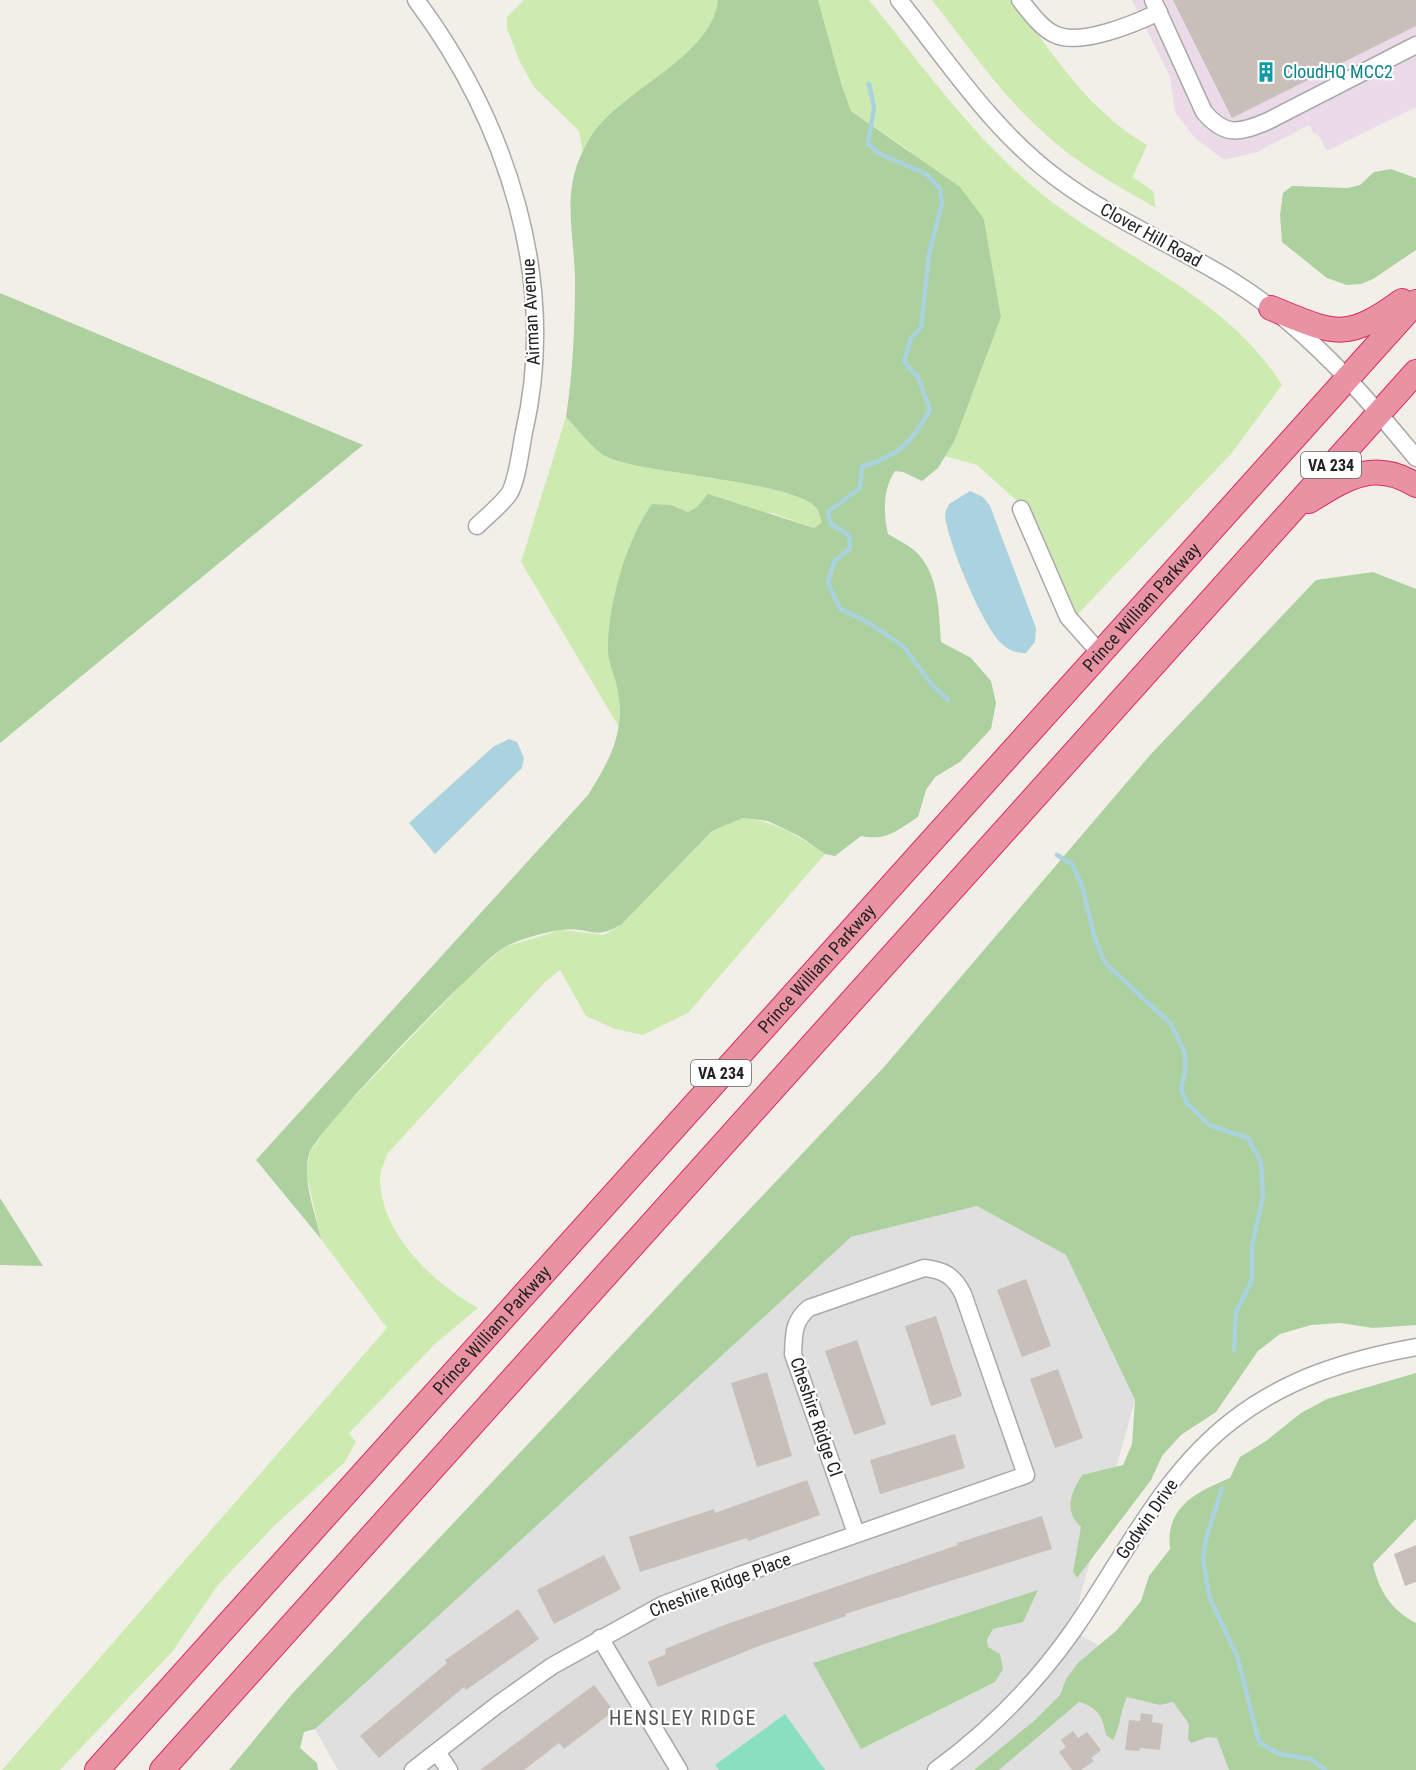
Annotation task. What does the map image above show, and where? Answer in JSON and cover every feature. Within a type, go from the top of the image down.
[{"type":"highway","points":[[1271,308],[1329,330],[1352,330],[1383,315],[1416,290]]},
{"type":"highway","name":"Prince William Parkway","points":[[97,1770],[1346,377],[1416,302]]},
{"type":"highway","name":"VA 234","points":[[162,1770],[1416,372]]},
{"type":"highway","points":[[1285,517],[1335,485],[1362,473],[1388,474],[1416,485]]},
{"type":"street","name":"Airman Avenue","points":[[417,0],[467,79],[497,142],[519,206],[531,266],[535,372],[526,426],[510,492],[477,526]]},
{"type":"street","name":"Clover Hill Road","points":[[899,0],[991,116],[1028,154],[1089,201],[1234,282],[1271,308],[1346,377],[1416,458]]},
{"type":"street","points":[[1020,0],[1048,30],[1056,35],[1069,38],[1098,34],[1156,6],[1204,112],[1216,126],[1232,131],[1248,129],[1268,121],[1416,45]]},
{"type":"street","points":[[1021,509],[1068,617],[1099,652]]},
{"type":"street","name":"Cheshire Ridge Cl","points":[[856,1533],[793,1354],[794,1326],[799,1316],[810,1308],[924,1268],[947,1274],[963,1294],[1026,1475]]},
{"type":"street","name":"Godwin Drive","points":[[936,1770],[973,1743],[1021,1696],[1071,1633],[1153,1505],[1206,1442],[1246,1410],[1298,1381],[1353,1360],[1416,1347]]},
{"type":"street","name":"Cheshire Ridge Place","points":[[413,1770],[552,1666],[662,1605],[856,1533],[1026,1475]]},
{"type":"street","points":[[600,1638],[678,1770]]},
{"type":"street","points":[[437,1752],[449,1770]]},
{"type":"shaded area","points":[[1132,0],[1416,0],[1416,107],[1327,151],[1317,133],[1314,134],[1309,125],[1257,152],[1224,160],[1195,138],[1175,112],[1170,77]]},
{"type":"shaded area","points":[[977,1206],[1066,1255],[1135,1400],[1071,1630],[1236,1721],[1249,1770],[338,1770],[315,1729],[780,1289],[851,1237]]},
{"type":"green space","points":[[524,0],[718,0],[711,22],[698,42],[614,114],[596,133],[583,154],[579,131],[534,87],[520,62],[507,29],[507,17]]},
{"type":"green space","points":[[718,0],[818,0],[851,111],[960,187],[984,219],[1001,317],[955,440],[938,468],[922,481],[903,472],[895,471],[886,493],[885,517],[888,534],[916,552],[931,574],[937,596],[941,642],[971,658],[991,681],[996,703],[991,729],[960,762],[935,777],[926,790],[918,817],[891,834],[878,837],[861,836],[835,856],[825,854],[799,836],[768,821],[743,818],[712,831],[622,924],[597,933],[572,929],[549,932],[505,947],[434,1012],[318,1139],[309,1154],[307,1175],[321,1239],[256,1160],[588,795],[596,783],[614,746],[619,721],[618,692],[608,652],[615,595],[626,555],[652,504],[671,505],[688,512],[697,507],[708,494],[814,528],[822,522],[817,509],[805,500],[783,492],[628,464],[609,458],[592,445],[566,417],[575,314],[570,207],[574,174],[580,156],[590,138],[621,104],[682,57],[699,40],[712,21]]},
{"type":"green space","points":[[818,0],[869,0],[956,108],[1003,159],[1029,183],[1085,226],[1208,306],[1260,355],[1282,385],[1231,454],[1076,616],[1025,508],[977,465],[945,456],[955,440],[1001,317],[984,219],[907,149],[851,111]]},
{"type":"green space","points":[[932,0],[1013,0],[1057,60],[1089,98],[1107,116],[1147,145],[1133,177],[1153,191],[1156,208],[1082,163],[1040,130],[991,76]]},
{"type":"green space","points":[[1391,169],[1416,178],[1416,250],[1373,279],[1361,284],[1347,285],[1327,278],[1282,242],[1280,215],[1283,193],[1292,186],[1347,188],[1360,185],[1374,172]]},
{"type":"green space","points":[[0,293],[363,445],[0,743]]},
{"type":"green space","points":[[566,417],[592,445],[609,458],[628,464],[783,492],[805,500],[817,509],[822,522],[814,528],[772,513],[697,507],[688,512],[671,505],[608,653],[619,694],[619,727],[521,562]]},
{"type":"green space","points":[[1373,572],[1416,589],[1416,1325],[1373,1328],[1340,1323],[1311,1325],[1280,1334],[1258,1351],[1216,1412],[1181,1435],[1162,1456],[1151,1480],[1077,1578],[1073,1572],[1081,1527],[1072,1515],[1071,1502],[1074,1489],[1082,1475],[1123,1465],[1132,1444],[1135,1400],[1066,1255],[977,1206],[851,1237],[315,1729],[304,1732],[300,1748],[317,1763],[318,1770],[229,1770],[292,1694],[884,1067],[1151,754],[1316,580]]},
{"type":"green space","points":[[743,818],[786,830],[825,854],[688,1013],[643,1035],[615,1029],[586,1016],[560,970],[545,982],[388,1153],[380,1179],[389,1219],[412,1255],[427,1271],[461,1298],[478,1308],[435,1344],[349,1433],[356,1442],[344,1463],[276,1524],[218,1585],[172,1652],[60,1770],[2,1770],[387,1328],[321,1239],[306,1172],[310,1152],[334,1118],[469,977],[505,947],[561,930],[604,935],[622,924],[712,831]]},
{"type":"green space","points":[[0,1198],[43,1266],[0,1265]]},
{"type":"green space","points":[[1416,1373],[1416,1519],[1373,1564],[1387,1599],[1407,1618],[1416,1623],[1416,1770],[1229,1770],[1217,1738],[1208,1737],[1191,1743],[1188,1739],[1189,1724],[1173,1702],[1160,1705],[1127,1697],[1113,1740],[1106,1735],[1098,1713],[1079,1702],[999,1770],[974,1770],[1035,1720],[1060,1695],[1066,1679],[1078,1663],[1117,1630],[1141,1601],[1149,1576],[1170,1549],[1172,1522],[1185,1503],[1206,1489],[1230,1478],[1240,1457],[1266,1441],[1301,1413],[1327,1399]]},
{"type":"green space","points":[[1038,1590],[1023,1622],[993,1629],[987,1639],[988,1647],[1000,1654],[1003,1669],[995,1682],[861,1749],[813,1663]]},
{"type":"green space","points":[[785,1714],[825,1770],[719,1770],[715,1765]]},
{"type":"water","points":[[970,491],[983,497],[990,506],[1036,628],[1035,642],[1026,653],[1018,653],[1007,648],[991,630],[967,583],[954,549],[945,519],[946,510],[949,504]]},
{"type":"water","points":[[509,739],[517,742],[524,758],[522,768],[435,854],[409,823],[493,747]]},
{"type":"building","name":"CloudHQ MCC2","points":[[1173,0],[1416,0],[1416,26],[1232,118]]},
{"type":"building","points":[[1026,1279],[1051,1346],[1022,1357],[997,1290]]},
{"type":"building","points":[[936,1316],[962,1396],[931,1406],[905,1326]]},
{"type":"building","points":[[857,1340],[886,1424],[854,1435],[825,1351]]},
{"type":"building","points":[[1058,1369],[1083,1438],[1055,1448],[1030,1379]]},
{"type":"building","points":[[767,1372],[792,1456],[757,1467],[731,1383]]},
{"type":"building","points":[[955,1434],[965,1468],[880,1494],[870,1460]]},
{"type":"building","points":[[807,1480],[820,1515],[748,1541],[747,1538],[640,1572],[629,1537],[714,1509],[715,1513]]},
{"type":"building","points":[[1042,1516],[1052,1549],[845,1614],[846,1616],[759,1646],[658,1687],[648,1662],[666,1654],[665,1649],[727,1624],[958,1545],[957,1543]]},
{"type":"building","points":[[1416,1545],[1416,1582],[1405,1586],[1394,1554]]},
{"type":"building","points":[[604,1555],[621,1589],[554,1624],[537,1590]]},
{"type":"building","points":[[518,1609],[539,1639],[466,1690],[464,1687],[379,1758],[360,1736],[447,1663],[445,1660]]},
{"type":"building","points":[[594,1685],[614,1711],[564,1749],[559,1743],[524,1770],[480,1770]]},
{"type":"building","points":[[1141,1713],[1153,1715],[1152,1722],[1163,1724],[1160,1750],[1140,1748],[1139,1751],[1125,1750],[1129,1720],[1140,1721]]},
{"type":"building","points":[[1073,1731],[1078,1738],[1087,1732],[1101,1750],[1091,1758],[1094,1761],[1081,1770],[1072,1770],[1059,1752],[1066,1747],[1061,1740]]},
{"type":"waterway","points":[[869,84],[874,107],[868,144],[878,153],[926,174],[940,189],[942,203],[929,254],[921,328],[911,338],[904,362],[918,377],[930,410],[903,447],[886,458],[862,467],[860,488],[828,512],[831,524],[849,535],[850,548],[834,562],[828,583],[840,609],[869,623],[903,646],[933,686],[948,700]]},
{"type":"waterway","points":[[1057,855],[1072,864],[1082,886],[1095,939],[1105,963],[1171,1024],[1185,1053],[1185,1073],[1181,1088],[1186,1102],[1209,1125],[1248,1138],[1261,1162],[1263,1196],[1252,1246],[1252,1280],[1236,1312],[1234,1350]]},
{"type":"waterway","points":[[1222,1488],[1206,1539],[1203,1559],[1209,1596],[1238,1659],[1259,1742],[1279,1754],[1311,1759],[1325,1770]]},
{"type":"place","name":"CloudHQ MCC2","points":[[1266,72]]},
{"type":"district","name":"HENSLEY RIDGE","points":[[683,1718]]}]
